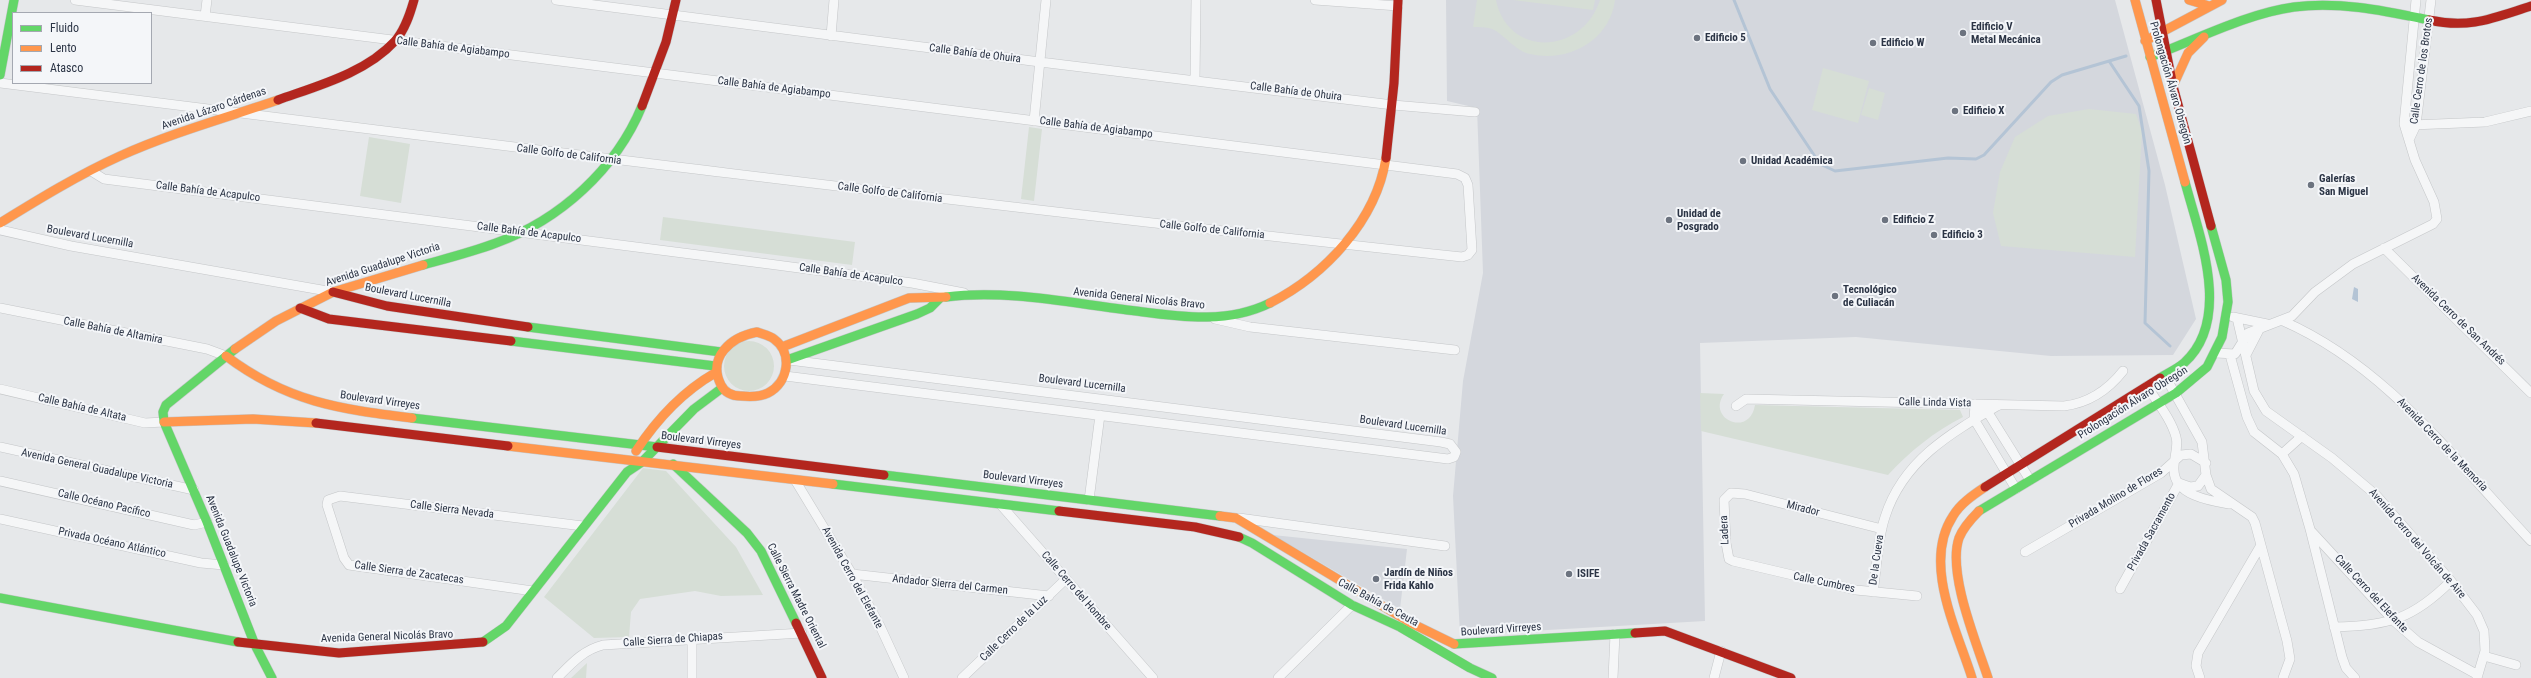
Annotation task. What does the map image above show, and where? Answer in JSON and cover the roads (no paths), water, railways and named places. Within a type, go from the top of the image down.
[{"type":"street","points":[[0,75],[14,0]]},
{"type":"street","name":"Calle Bahía de Agiabampo","points":[[75,0],[1457,174],[1465,178],[1468,185]]},
{"type":"street","points":[[204,16],[206,0]]},
{"type":"street","name":"Avenida Lázaro Cárdenas","points":[[0,223],[47,194],[138,148],[200,125],[242,113],[357,68],[378,56],[395,40],[405,24],[414,0]]},
{"type":"street","name":"Calle Bahía de Ohuira","points":[[556,0],[1040,62],[1393,105],[1475,112]]},
{"type":"street","name":"Avenida Guadalupe Victoria","points":[[272,678],[256,645],[194,490],[164,422],[163,412],[166,405],[226,356],[276,321],[300,308],[333,292],[497,243],[523,232],[592,182],[637,122],[656,73],[676,0]]},
{"type":"street","points":[[831,36],[834,0]]},
{"type":"street","points":[[1034,121],[1046,0]]},
{"type":"street","points":[[1195,80],[1196,0]]},
{"type":"street","points":[[1315,0],[1398,3]]},
{"type":"street","name":"Prolongación Álvaro Obregón","points":[[1972,678],[1940,574],[1941,545],[1947,527],[1960,506],[2020,464],[2183,364],[2195,351],[2207,324],[2210,298],[2207,273],[2188,192],[2134,0]]},
{"type":"street","name":"Prolongación Álvaro Obregón","points":[[1988,678],[1958,573],[1958,542],[1964,528],[1980,510],[2158,404],[2198,377],[2216,353],[2227,316],[2229,294],[2226,280],[2173,86],[2156,0]]},
{"type":"street","points":[[2190,0],[2209,6]]},
{"type":"street","points":[[2145,41],[2163,33],[2222,0]]},
{"type":"street","name":"Calle Cerro de los Brotos","points":[[2230,355],[2237,351],[2248,333],[2265,325],[2283,321],[2292,316],[2315,292],[2353,264],[2433,224],[2437,219],[2434,202],[2415,160],[2404,124],[2413,18],[2416,0]]},
{"type":"street","name":"Calle Cerro de los Brotos","points":[[2409,140],[2416,125],[2431,0]]},
{"type":"street","name":"Avenida General Nicolás Bravo","points":[[782,347],[909,298],[926,296],[940,298],[969,294],[1010,296],[1183,318],[1214,319],[1248,312],[1279,300],[1311,280],[1346,245],[1374,198],[1385,165],[1393,105],[1398,3]]},
{"type":"street","points":[[2150,57],[2269,12],[2307,6],[2377,9],[2429,21],[2465,24],[2484,21],[2531,6]]},
{"type":"street","points":[[2173,86],[2188,53],[2204,37]]},
{"type":"street","name":"Calle Golfo de California","points":[[0,83],[610,160],[1462,257],[1468,255],[1472,246],[1468,185]]},
{"type":"street","points":[[2404,124],[2416,125],[2485,122],[2531,111]]},
{"type":"street","name":"Calle Bahía de Acapulco","points":[[91,172],[104,179],[912,283],[969,294]]},
{"type":"street","name":"Boulevard Lucernilla","points":[[0,230],[71,246],[333,292],[387,306],[447,316],[721,352]]},
{"type":"street","name":"Avenida Cerro de San Andrés","points":[[2384,248],[2531,393]]},
{"type":"street","points":[[787,360],[917,314],[930,308],[940,298]]},
{"type":"street","name":"Calle Bahía de Altamira","points":[[0,308],[207,349],[226,356]]},
{"type":"street","points":[[300,308],[329,319],[715,370]]},
{"type":"street","name":"Calle Cerro de los Brotos","points":[[2227,316],[2265,325]]},
{"type":"street","name":"Avenida Cerro del Volcán de Aire","points":[[2238,318],[2254,391],[2260,403],[2277,420],[2302,436],[2344,467],[2376,495],[2452,581],[2481,623],[2485,639],[2484,656],[2478,677]]},
{"type":"street","points":[[1214,319],[1250,327],[1455,350]]},
{"type":"street","name":"Avenida Cerro de la Memoria","points":[[2283,321],[2322,341],[2392,393],[2455,455],[2531,541]]},
{"type":"street","points":[[2246,355],[2265,325]]},
{"type":"street","points":[[757,332],[776,339],[782,347],[787,360],[785,376],[772,391],[753,398],[732,395],[722,388],[715,370],[721,352],[738,337],[757,332]]},
{"type":"street","points":[[2216,353],[2230,355],[2247,417],[2254,432],[2282,454],[2294,474],[2346,668],[2355,678]]},
{"type":"street","name":"Boulevard Virreyes","points":[[226,356],[251,376],[277,390],[309,402],[350,410],[1236,518],[1277,544],[1412,623],[1456,645],[1665,631],[1791,678]]},
{"type":"street","name":"Boulevard Lucernilla","points":[[785,376],[1448,459],[1454,457],[1456,452],[1453,446],[1441,442],[787,360]]},
{"type":"street","name":"Avenida General Nicolás Bravo","points":[[627,472],[630,460],[640,445],[670,409],[715,370]]},
{"type":"street","name":"Calle Linda Vista","points":[[1736,406],[1746,399],[1999,405],[2073,405],[2103,391],[2123,371]]},
{"type":"street","points":[[2165,376],[2176,393],[2202,442],[2206,463],[2206,475],[2211,489],[2232,505],[2252,517],[2261,545],[2290,659],[2283,678]]},
{"type":"street","points":[[2147,386],[2176,438],[2177,446],[2173,472],[2179,483],[2195,496],[2232,505]]},
{"type":"street","name":"Avenida General Nicolás Bravo","points":[[0,598],[256,645],[339,653],[485,642],[506,626],[583,526],[627,472],[642,462],[694,408],[722,388]]},
{"type":"street","name":"Calle Bahía de Altata","points":[[0,390],[145,423],[164,422]]},
{"type":"street","points":[[2016,488],[1974,420],[1975,404],[1987,411],[2030,480]]},
{"type":"street","name":"De la Cueva","points":[[1873,592],[1882,528],[1896,493],[1917,461],[1938,442],[1999,405]]},
{"type":"street","points":[[350,410],[350,427]]},
{"type":"street","points":[[1089,500],[1100,415]]},
{"type":"street","points":[[164,422],[253,419],[350,427],[1000,504]]},
{"type":"street","points":[[2282,454],[2302,436]]},
{"type":"street","name":"Avenida General Guadalupe Victoria","points":[[0,447],[194,490]]},
{"type":"street","name":"Calle Sierra Madre Oriental","points":[[655,447],[747,533],[761,552],[802,633],[822,678]]},
{"type":"street","name":"Privada Molino de Flores","points":[[2025,552],[2161,473],[2181,455],[2191,454],[2206,463]]},
{"type":"street","name":"Privada Sacramento","points":[[2120,589],[2179,483],[2190,487],[2198,486],[2206,475]]},
{"type":"street","name":"Avenida Cerro del Elefante","points":[[795,480],[852,574],[880,626],[904,678]]},
{"type":"street","name":"Calle Océano Pacífico","points":[[0,481],[194,525],[207,522]]},
{"type":"street","name":"Mirador","points":[[1725,497],[1731,493],[1745,494],[1882,528]]},
{"type":"street","name":"Calle Sierra Nevada","points":[[327,505],[332,497],[340,496],[583,526]]},
{"type":"street","name":"Ladera","points":[[1725,497],[1726,550],[1729,559],[1733,561]]},
{"type":"street","name":"Calle Bahía de Ceuta","points":[[1000,504],[1196,527],[1233,535],[1270,554],[1352,605],[1400,627],[1470,668],[1492,678]]},
{"type":"street","name":"Calle Cerro del Hombre","points":[[1000,504],[1153,678]]},
{"type":"street","name":"Calle Sierra de Zacatecas","points":[[327,505],[344,558],[349,565],[533,591]]},
{"type":"street","points":[[1236,518],[1445,546]]},
{"type":"street","name":"Privada Océano Atlántico","points":[[0,519],[201,563],[224,565]]},
{"type":"street","name":"Calle Cerro del Elefante","points":[[2310,530],[2394,621],[2418,642],[2478,677]]},
{"type":"street","points":[[1270,554],[1277,544]]},
{"type":"street","points":[[2200,678],[2196,666],[2198,653],[2261,545]]},
{"type":"street","name":"Calle Cumbres","points":[[1733,561],[1793,576],[1873,592],[1917,596]]},
{"type":"street","name":"Andador Sierra del Carmen","points":[[852,574],[1049,596]]},
{"type":"street","name":"Calle Cerro de la Luz","points":[[962,678],[1066,579]]},
{"type":"street","points":[[2334,627],[2366,626],[2394,621],[2426,604],[2452,581]]},
{"type":"street","points":[[1278,678],[1352,605]]},
{"type":"street","name":"Calle Sierra de Chiapas","points":[[557,678],[590,648],[603,645],[802,633]]},
{"type":"street","points":[[1613,678],[1615,634]]},
{"type":"street","points":[[692,639],[692,678]]},
{"type":"street","points":[[1714,678],[1721,651]]},
{"type":"street","points":[[2484,656],[2516,665]]},
{"type":"water","points":[[2354,287],[2358,289],[2358,302],[2352,299]]},
{"type":"waterway","points":[[1734,0],[1770,89],[1820,164],[1835,171],[1948,158],[1976,159],[1984,155],[2051,82],[2062,75],[2126,56]]},
{"type":"waterway","points":[[2109,61],[2139,106],[2149,171],[2145,323],[2170,346]]},
{"type":"place","name":"Edificio V Metal Mecánica","points":[[1963,33]]},
{"type":"place","name":"Edificio 5","points":[[1697,38]]},
{"type":"place","name":"Edificio W","points":[[1873,43]]},
{"type":"place","name":"Edificio X","points":[[1955,111]]},
{"type":"place","name":"Unidad Académica","points":[[1743,161]]},
{"type":"place","name":"Galerías San Miguel","points":[[2311,185]]},
{"type":"place","name":"Unidad de Posgrado","points":[[1669,220]]},
{"type":"place","name":"Edificio Z","points":[[1885,220]]},
{"type":"place","name":"Edificio 3","points":[[1934,235]]},
{"type":"place","name":"Tecnológico de Culiacán","points":[[1835,296]]},
{"type":"place","name":"ISIFE","points":[[1569,574]]},
{"type":"place","name":"Jardín de Niños Frida Kahlo","points":[[1376,579]]}]
